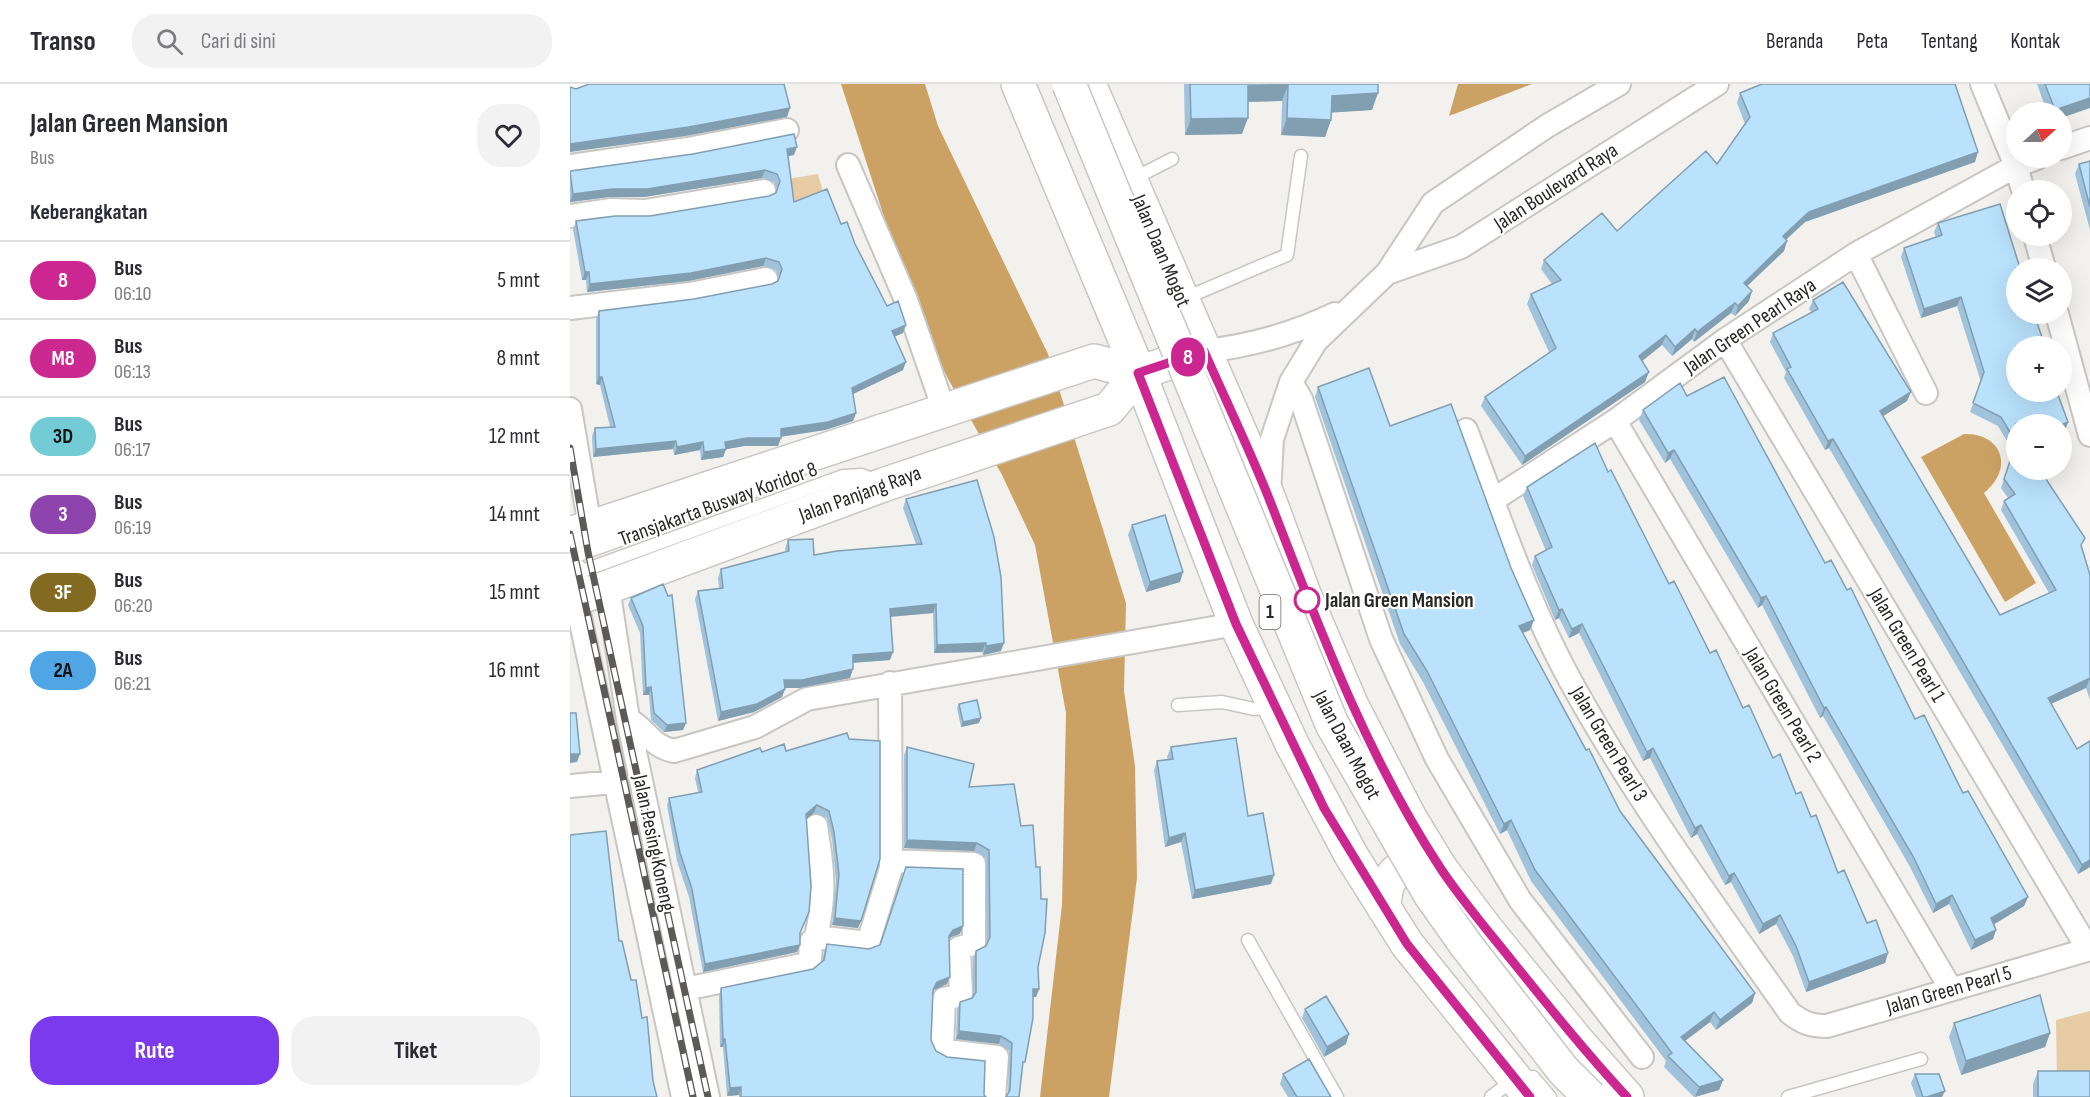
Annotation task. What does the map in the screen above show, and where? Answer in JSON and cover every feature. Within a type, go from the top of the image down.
[{"type":"main road","name":"1","points":[[1018,84],[1160,426],[1236,624],[1324,808],[1384,908],[1514,1084]]},
{"type":"main road","name":"Jalan Daan Mogot","points":[[1050,84],[1320,730],[1412,896],[1461,963],[1568,1097]]},
{"type":"main road","name":"Jalan Daan Mogot","points":[[1069,84],[1332,724],[1430,894],[1466,945],[1563,1070],[1590,1097]]},
{"type":"main road","name":"Jalan Daan Mogot","points":[[1089,84],[1269,499],[1304,594],[1352,706],[1410,818],[1441,869],[1596,1064],[1627,1097]]},
{"type":"main road","points":[[580,530],[850,448],[948,408],[1095,361],[1138,373],[1204,351]]},
{"type":"main road","points":[[1160,426],[1172,393],[1204,351]]},
{"type":"main road","name":"Jalan Panjang Raya","points":[[571,585],[608,587],[883,485],[1108,408],[1138,373]]},
{"type":"main road","points":[[1351,855],[1370,860],[1393,854],[1407,836],[1410,818]]},
{"type":"main road","points":[[1384,908],[1387,884],[1397,870],[1418,863],[1441,869]]},
{"type":"street","points":[[570,85],[576,84]]},
{"type":"street","name":"Jalan Boulevard Raya","points":[[1269,499],[1272,439],[1291,382],[1316,341],[1387,273],[1433,203],[1546,126],[1619,84]]},
{"type":"street","name":"Jalan Boulevard Raya","points":[[1387,273],[1461,247],[1717,84]]},
{"type":"street","points":[[1982,84],[2006,142]]},
{"type":"street","points":[[570,166],[688,149],[788,130]]},
{"type":"street","points":[[2072,144],[2090,138]]},
{"type":"street","points":[[848,165],[906,300],[948,408]]},
{"type":"street","name":"Jalan Green Pearl Raya","points":[[1493,500],[1615,421],[1725,340],[1856,254],[2012,168]]},
{"type":"street","points":[[570,216],[611,210],[645,211],[764,191]]},
{"type":"street","points":[[1856,254],[1926,393]]},
{"type":"street","points":[[570,308],[690,294],[766,279]]},
{"type":"street","name":"Jalan Boulevard Raya","points":[[1204,351],[1245,346],[1305,328],[1350,306]]},
{"type":"street","points":[[2060,324],[2090,435]]},
{"type":"street","name":"Jalan Green Pearl 1","points":[[1725,340],[2089,949]]},
{"type":"street","points":[[1291,382],[1301,399],[1381,639],[1437,759],[1520,900],[1642,1057]]},
{"type":"street","points":[[570,409],[580,530]]},
{"type":"street","name":"Jalan Green Pearl 2","points":[[1615,421],[1951,989]]},
{"type":"street","name":"Jalan Green Pearl 3","points":[[1466,430],[1523,582],[1571,682],[1659,826],[1790,1013],[1808,1026]]},
{"type":"street","points":[[571,585],[683,1097]]},
{"type":"street","name":"Jalan Pesing Koneng","points":[[608,587],[628,718],[708,1097]]},
{"type":"street","points":[[628,718],[639,724],[654,743],[663,749],[674,751],[755,727],[807,699],[1236,624]]},
{"type":"street","points":[[816,938],[868,943],[891,861],[890,683]]},
{"type":"street","points":[[570,786],[614,782]]},
{"type":"street","points":[[685,989],[810,963],[811,942],[816,938],[823,906],[823,882],[816,826]]},
{"type":"street","points":[[891,861],[974,864],[974,944],[959,948],[961,995],[944,999],[942,1048],[946,1051],[997,1057],[994,1097]]},
{"type":"street","name":"Jalan Green Pearl 5","points":[[1808,1026],[1827,1026],[2089,949]]},
{"type":"street","points":[[1596,1064],[1625,1036]]},
{"type":"lane","points":[[1182,299],[1287,255],[1301,156]]},
{"type":"lane","points":[[1131,181],[1172,159]]},
{"type":"lane","name":"Transjakarta Busway Koridor 8","points":[[571,585],[843,476],[862,475],[883,485]]},
{"type":"lane","name":"Transjakarta Busway Koridor 8","points":[[570,558],[791,478]]},
{"type":"lane","points":[[1178,705],[1222,702],[1254,709],[1275,707]]},
{"type":"lane","points":[[1248,940],[1337,1097]]},
{"type":"lane","points":[[1436,981],[1479,1014],[1500,1039]]},
{"type":"lane","points":[[1788,1097],[1920,1059]]},
{"type":"lane","points":[[1514,1084],[1550,1097]]},
{"type":"shaded area","points":[[841,84],[925,84],[938,126],[1048,354],[1126,603],[1124,691],[1135,766],[1137,878],[1109,1097],[1040,1097],[1062,905],[1066,713],[1035,545],[1002,475],[947,377],[911,300]]},
{"type":"shaded area","points":[[1458,84],[1532,84],[1449,116]]},
{"type":"shaded area","points":[[818,174],[824,195],[797,206],[787,179]]},
{"type":"shaded area","points":[[1964,434],[1988,439],[2000,454],[1999,474],[1984,493],[2036,583],[2005,602],[1921,457]]},
{"type":"shaded area","points":[[2090,1011],[2090,1079],[2057,1080],[2056,1020]]},
{"type":"building","points":[[589,84],[784,84],[790,108],[689,127],[570,144],[570,87],[576,89]]},
{"type":"building","points":[[1190,84],[1378,84],[1378,93],[1332,96],[1331,120],[1287,118],[1288,85],[1248,86],[1248,118],[1191,119]]},
{"type":"building","points":[[1762,84],[1955,84],[1978,152],[1809,212],[1783,236],[1787,241],[1744,283],[1752,291],[1738,306],[1735,303],[1697,332],[1695,329],[1675,347],[1666,335],[1639,356],[1649,372],[1525,456],[1485,397],[1556,348],[1531,294],[1561,280],[1544,260],[1602,213],[1617,231],[1706,151],[1717,164],[1750,117],[1740,93]]},
{"type":"building","points":[[2045,84],[2090,84],[2090,98],[2072,104],[2072,102],[2052,102]]},
{"type":"building","points":[[794,134],[797,147],[787,149],[794,202],[827,189],[841,224],[847,222],[855,244],[887,306],[898,301],[906,325],[892,331],[906,362],[852,388],[856,413],[828,422],[781,429],[781,438],[747,438],[725,442],[726,449],[704,452],[703,442],[677,447],[676,441],[596,449],[595,428],[615,427],[602,377],[599,377],[599,311],[694,299],[772,284],[778,281],[782,269],[779,262],[766,258],[691,273],[590,284],[589,272],[585,272],[576,221],[615,216],[650,216],[769,196],[776,193],[780,181],[777,174],[765,170],[647,189],[612,189],[573,194],[570,171],[693,154]]},
{"type":"building","points":[[2090,161],[2090,207],[2079,164]]},
{"type":"building","points":[[2000,204],[2006,223],[2006,246],[2013,246],[2017,258],[2006,258],[2006,324],[2037,324],[2042,336],[2006,336],[2006,402],[2061,402],[2065,414],[2006,414],[2006,425],[2001,417],[1973,403],[1984,372],[1961,297],[1924,309],[1904,248],[1942,235],[1938,223]]},
{"type":"building","points":[[1843,282],[1911,392],[1880,411],[2000,615],[2056,590],[2004,501],[2015,494],[2004,479],[2006,473],[2006,480],[2047,480],[2085,538],[2081,545],[2090,575],[2090,678],[2048,698],[2077,749],[2090,741],[2090,860],[2082,865],[1833,439],[1828,441],[1787,369],[1791,367],[1773,333],[1818,309],[1813,300]]},
{"type":"building","points":[[1369,368],[1390,426],[1451,404],[1511,568],[1534,620],[1519,626],[1586,750],[1589,749],[1620,811],[1755,993],[1720,1020],[1714,1012],[1681,1037],[1723,1080],[1699,1087],[1668,1056],[1672,1053],[1535,870],[1511,820],[1504,824],[1427,671],[1404,634],[1318,387]]},
{"type":"building","points":[[1724,377],[1825,563],[1831,560],[1847,590],[1851,588],[1915,719],[1924,715],[1963,793],[1968,791],[2028,897],[1991,918],[1996,930],[1975,940],[1952,895],[1936,904],[1914,858],[1826,707],[1824,708],[1766,596],[1761,598],[1674,450],[1668,453],[1643,410],[1680,383],[1687,396]]},
{"type":"building","points":[[1595,443],[1608,472],[1611,470],[1669,584],[1674,581],[1710,653],[1716,650],[1743,708],[1749,705],[1773,758],[1780,754],[1796,794],[1801,792],[1811,817],[1816,815],[1838,873],[1844,870],[1867,923],[1876,920],[1888,953],[1809,982],[1796,946],[1780,915],[1763,924],[1734,873],[1729,876],[1701,825],[1695,828],[1653,748],[1647,752],[1582,624],[1572,629],[1562,609],[1559,610],[1535,556],[1552,547],[1527,487]]},
{"type":"building","points":[[977,480],[994,537],[1001,577],[1004,643],[986,646],[986,643],[937,645],[936,604],[890,609],[893,652],[853,655],[853,669],[802,680],[784,680],[785,689],[757,704],[721,712],[698,591],[723,588],[721,569],[789,551],[788,540],[813,539],[814,555],[922,544],[906,499]]},
{"type":"building","points":[[1165,515],[1183,572],[1150,582],[1132,525]]},
{"type":"building","points":[[663,584],[668,596],[672,595],[686,723],[667,725],[654,713],[651,687],[646,688],[643,626],[631,598]]},
{"type":"building","points":[[977,700],[981,718],[963,722],[959,704]]},
{"type":"building","points":[[570,713],[576,713],[580,754],[570,754]]},
{"type":"building","points":[[847,733],[849,739],[880,741],[880,859],[861,921],[835,918],[839,874],[834,832],[829,811],[817,805],[806,814],[811,886],[809,912],[800,933],[800,945],[705,964],[692,889],[680,853],[669,798],[702,792],[697,770],[760,748],[762,752],[784,744],[786,751]]},
{"type":"building","points":[[1236,738],[1248,816],[1263,813],[1274,875],[1195,890],[1185,833],[1169,838],[1157,761],[1173,759],[1171,747]]},
{"type":"building","points":[[907,747],[974,764],[969,787],[1014,784],[1021,826],[1033,825],[1036,867],[1040,867],[1041,899],[1047,899],[1045,933],[1038,967],[1039,989],[1033,989],[1033,1018],[1025,1062],[1023,1062],[1019,1097],[1006,1097],[1010,1090],[1012,1043],[1001,1036],[959,1031],[960,1002],[972,998],[976,992],[976,951],[986,946],[990,937],[989,850],[977,843],[907,840]]},
{"type":"building","points":[[606,831],[619,941],[622,941],[631,980],[636,980],[642,1018],[647,1017],[653,1081],[657,1097],[570,1097],[570,835]]},
{"type":"building","points":[[906,867],[963,869],[963,926],[953,930],[949,936],[950,977],[937,982],[933,990],[931,1040],[936,1051],[947,1057],[985,1061],[984,1095],[986,1097],[741,1097],[741,1087],[730,1088],[725,1039],[723,1040],[721,988],[813,969],[824,960],[827,944],[869,949],[880,945]]},
{"type":"building","points":[[2040,995],[2050,1033],[1966,1061],[1954,1023]]},
{"type":"building","points":[[1326,996],[1349,1034],[1327,1047],[1305,1009]]},
{"type":"building","points":[[1309,1059],[1331,1097],[1297,1097],[1283,1074]]},
{"type":"building","points":[[2038,1071],[2090,1071],[2090,1097],[2038,1097]]},
{"type":"building","points":[[1915,1074],[1939,1074],[1945,1091],[1923,1097]]},
{"type":"railway","points":[[570,448],[588,552],[708,1097]]},
{"type":"railway","points":[[570,534],[693,1097]]},
{"type":"bus line","name":"8","points":[[1530,1097],[1407,944],[1324,808],[1236,624],[1138,373],[1204,351],[1269,499],[1304,594],[1352,706],[1410,818],[1454,888],[1596,1064],[1627,1097]]},
{"type":"place","name":"Jalan Green Mansion","points":[[1307,600]]}]
